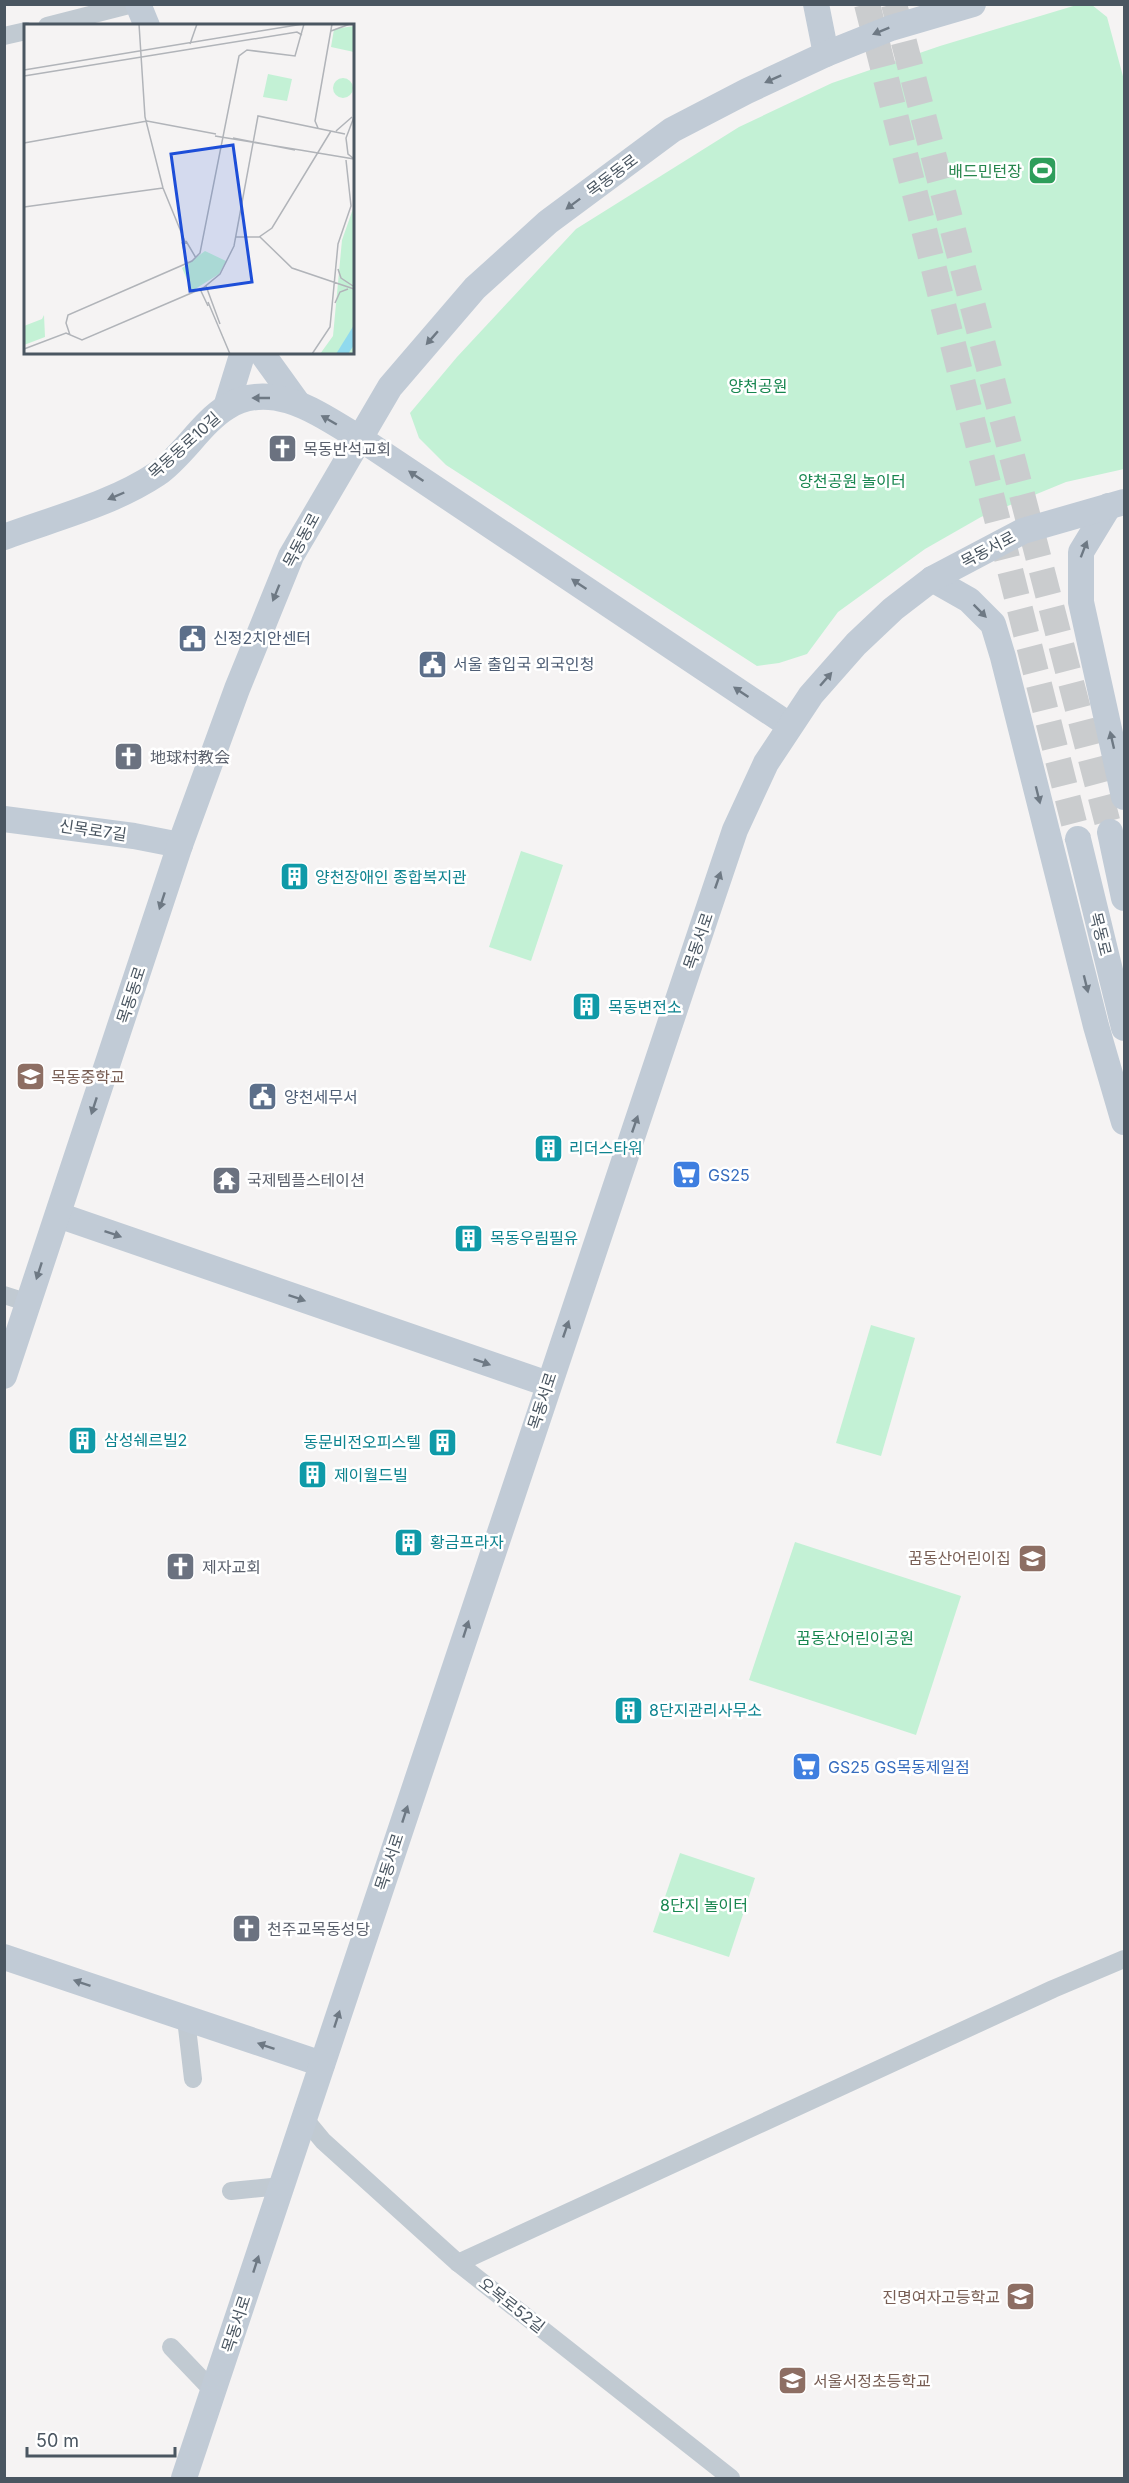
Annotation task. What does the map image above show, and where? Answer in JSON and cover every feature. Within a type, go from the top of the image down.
[{"type":"main road","points":[[138,4],[146,24]]},
{"type":"main road","points":[[816,4],[826,54]]},
{"type":"main road","name":"목동동로","points":[[4,1376],[180,845],[237,689],[291,556],[390,387],[475,288],[548,222],[672,130],[747,90],[826,54],[936,10],[973,4]]},
{"type":"main road","points":[[226,407],[242,354]]},
{"type":"main road","points":[[262,354],[297,402]]},
{"type":"main road","name":"목동동로10길","points":[[4,537],[121,494],[158,473],[226,407],[257,396],[297,402],[361,439],[789,725]]},
{"type":"main road","points":[[1117,504],[1080,552],[1081,602],[1125,797]]},
{"type":"main road","name":"목동서로","points":[[184,2478],[735,830],[766,763],[811,695],[856,644],[892,609],[932,579],[1023,531],[1117,504]]},
{"type":"main road","points":[[932,579],[969,600],[993,624],[1004,657],[1096,1026],[1125,1122]]},
{"type":"main road","name":"신목로7길","points":[[4,819],[134,836],[180,845]]},
{"type":"main road","name":"목동로","points":[[1110,832],[1125,898]]},
{"type":"main road","name":"목동로","points":[[1078,839],[1125,1028]]},
{"type":"main road","points":[[58,1215],[548,1384]]},
{"type":"main road","points":[[4,1958],[322,2064]]},
{"type":"street","points":[[55,24],[133,4]]},
{"type":"street","points":[[4,36],[24,31]]},
{"type":"street","points":[[4,1296],[29,1303]]},
{"type":"street","points":[[458,2262],[1053,1989],[1125,1959]]},
{"type":"street","points":[[186,2019],[193,2079]]},
{"type":"street","name":"오목로52길","points":[[304,2118],[323,2141],[458,2262],[731,2478]]},
{"type":"street","points":[[231,2191],[281,2186]]},
{"type":"street","points":[[171,2347],[213,2391]]},
{"type":"green space","name":"양천공원","points":[[1080,4],[1092,5],[1107,17],[1124,80],[1124,469],[1066,482],[981,517],[925,549],[838,612],[807,654],[779,663],[757,666],[446,465],[419,438],[410,413],[457,357],[576,229],[739,127],[832,83],[940,46]]},
{"type":"green space","points":[[521,851],[563,865],[531,961],[489,947]]},
{"type":"green space","points":[[871,1325],[915,1338],[881,1456],[836,1443]]},
{"type":"green space","name":"꿈동산어린이공원","points":[[795,1542],[961,1596],[916,1735],[749,1680]]},
{"type":"green space","name":"8단지 놀이터","points":[[680,1853],[755,1878],[729,1957],[653,1932]]},
{"type":"tunnel","points":[[867,4],[1078,839]]},
{"type":"tunnel","points":[[894,4],[1110,832]]},
{"type":"place","name":"배드민턴장","points":[[1043,171]]},
{"type":"place","name":"목동반석교회","points":[[282,449]]},
{"type":"place","name":"신정2치안센터","points":[[192,638]]},
{"type":"place","name":"서울 출입국 외국인청","points":[[432,664]]},
{"type":"place","name":"地球村教会","points":[[129,757]]},
{"type":"place","name":"양천장애인 종합복지관","points":[[294,877]]},
{"type":"place","name":"목동변전소","points":[[587,1007]]},
{"type":"place","name":"목동중학교","points":[[30,1077]]},
{"type":"place","name":"양천세무서","points":[[263,1097]]},
{"type":"place","name":"리더스타워","points":[[548,1148]]},
{"type":"place","name":"GS25","points":[[687,1175]]},
{"type":"place","name":"국제템플스테이션","points":[[226,1180]]},
{"type":"place","name":"목동우림필유","points":[[469,1238]]},
{"type":"place","name":"삼성쉐르빌2","points":[[83,1440]]},
{"type":"place","name":"동문비전오피스텔","points":[[442,1442]]},
{"type":"place","name":"제이월드빌","points":[[313,1475]]},
{"type":"place","name":"황금프라자","points":[[409,1542]]},
{"type":"place","name":"꿈동산어린이집","points":[[1032,1558]]},
{"type":"place","name":"제자교회","points":[[181,1567]]},
{"type":"place","name":"8단지관리사무소","points":[[628,1710]]},
{"type":"place","name":"GS25 GS목동제일점","points":[[807,1767]]},
{"type":"place","name":"천주교목동성당","points":[[246,1929]]},
{"type":"place","name":"진명여자고등학교","points":[[1021,2297]]},
{"type":"place","name":"서울서정초등학교","points":[[792,2381]]},
{"type":"park label","name":"양천공원 놀이터","points":[[852,481]]}]
